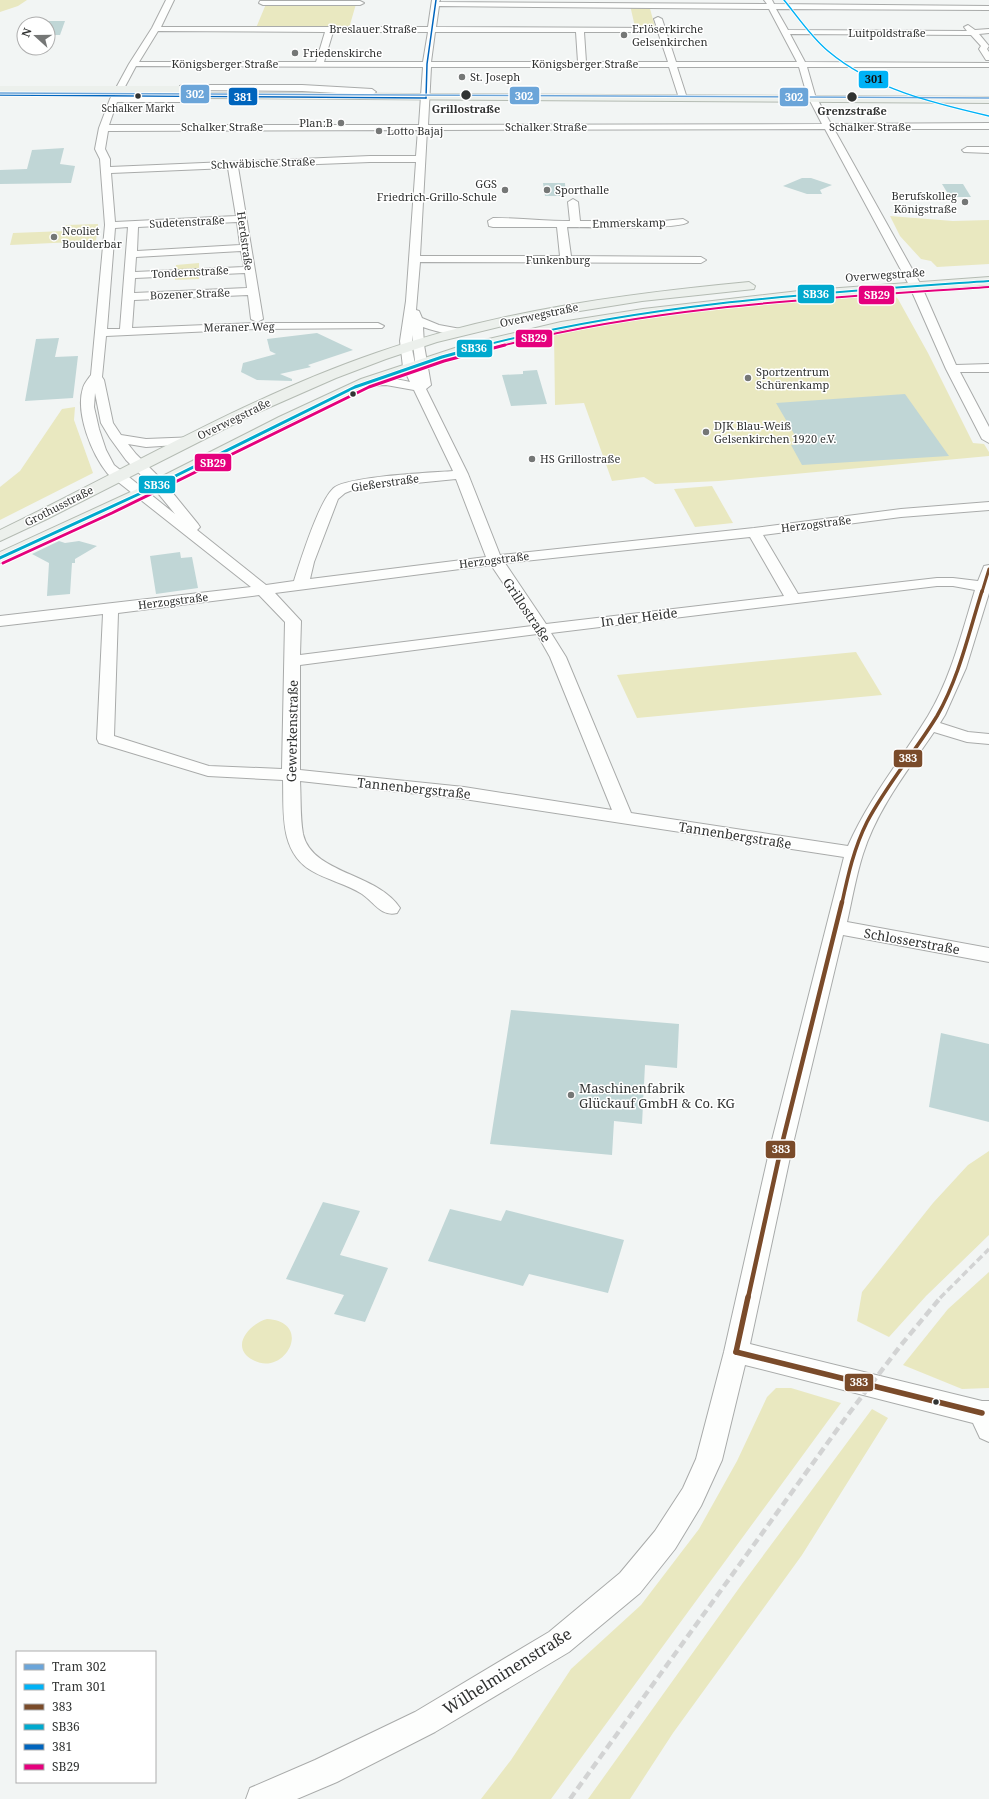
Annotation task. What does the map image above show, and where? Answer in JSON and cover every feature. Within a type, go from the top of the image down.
[{"type":"main road","points":[[0,91],[358,98],[426,95],[682,95],[813,98],[989,95]]},
{"type":"main road","points":[[0,95],[372,92],[426,95],[989,100]]},
{"type":"main road","name":"Overwegstraße","points":[[140,493],[284,420],[366,382],[472,347],[568,325],[751,300],[915,285],[989,281]]},
{"type":"main road","name":"Overwegstraße","points":[[119,476],[294,390],[379,356],[462,332],[533,315],[616,300],[765,285]]},
{"type":"main road","name":"Grothusstraße","points":[[0,536],[119,476]]},
{"type":"main road","name":"Grothusstraße","points":[[0,558],[140,493]]},
{"type":"street","points":[[104,128],[114,99],[120,87],[149,38],[156,29],[170,0]]},
{"type":"street","points":[[949,0],[963,20],[985,46],[983,49],[989,58]]},
{"type":"street","points":[[436,2],[770,3],[790,10],[989,8]]},
{"type":"street","name":"Grillostraße","points":[[427,404],[416,365],[405,349],[404,340],[412,301],[427,64],[436,2]]},
{"type":"street","points":[[653,2],[682,95]]},
{"type":"street","points":[[770,3],[802,64],[813,98],[828,127],[856,173],[878,219],[915,285],[952,369],[989,439]]},
{"type":"street","points":[[263,4],[360,4]]},
{"type":"street","name":"Breslauer Straße","points":[[156,29],[254,26],[330,29],[354,26],[433,29],[662,30]]},
{"type":"street","name":"Luitpoldstraße","points":[[786,32],[800,28],[989,32]]},
{"type":"street","points":[[125,102],[156,38],[156,29]]},
{"type":"street","points":[[319,64],[330,29]]},
{"type":"street","points":[[580,29],[582,64]]},
{"type":"street","name":"Königsberger Straße","points":[[133,64],[989,65]]},
{"type":"street","points":[[120,87],[135,82],[372,92]]},
{"type":"street","points":[[114,99],[125,102],[346,100],[358,98]]},
{"type":"street","name":"Schalker Straße","points":[[104,128],[117,124],[424,127],[989,126]]},
{"type":"street","name":"Gewerkenstraße","points":[[105,165],[117,124]]},
{"type":"street","name":"Gewerkenstraße","points":[[104,128],[100,149],[105,165],[110,225],[97,375],[101,388],[102,401],[107,423],[116,438],[139,466],[158,484],[205,542]]},
{"type":"street","points":[[967,150],[989,150]]},
{"type":"street","name":"Schwäbische Straße","points":[[105,165],[230,164],[422,159]]},
{"type":"street","name":"Herdstraße","points":[[230,164],[234,168],[257,319]]},
{"type":"street","name":"Emmerskamp","points":[[573,202],[575,224]]},
{"type":"street","name":"Sudetenstraße","points":[[133,224],[242,219]]},
{"type":"street","name":"Emmerskamp","points":[[539,224],[663,224],[683,222]]},
{"type":"street","points":[[110,225],[133,224],[130,275],[127,296],[126,331]]},
{"type":"street","points":[[562,224],[566,260]]},
{"type":"street","points":[[131,254],[246,248]]},
{"type":"street","name":"Funkenburg","points":[[414,260],[701,260]]},
{"type":"street","name":"Tondernstraße","points":[[130,275],[249,270]]},
{"type":"street","name":"Bozener Straße","points":[[127,296],[253,291]]},
{"type":"street","name":"Grillostraße","points":[[412,301],[417,320],[418,345],[416,365],[419,386],[461,474],[494,560],[542,629],[558,657],[624,818]]},
{"type":"street","points":[[417,320],[436,328],[462,332]]},
{"type":"street","name":"Meraner Weg","points":[[101,333],[258,326],[378,326]]},
{"type":"street","points":[[952,369],[989,368]]},
{"type":"street","name":"Gewerkenstraße","points":[[97,375],[90,388],[89,412],[96,444],[109,467],[169,518],[205,542],[281,606],[293,621],[294,661],[291,775],[294,834],[301,850],[317,866],[368,889],[390,908]]},
{"type":"street","points":[[366,382],[386,381],[419,386]]},
{"type":"street","points":[[116,438],[146,443],[192,440]]},
{"type":"street","name":"Gießerstraße","points":[[302,584],[307,562],[332,498],[340,490],[353,485],[461,474]]},
{"type":"street","name":"Herzogstraße","points":[[0,621],[111,609],[494,560],[754,532],[909,513],[974,506],[989,506]]},
{"type":"street","points":[[754,532],[793,599]]},
{"type":"street","name":"In der Heide","points":[[294,661],[793,599],[946,581],[987,579]]},
{"type":"street","name":"Wilhelminenstraße","points":[[260,1799],[326,1771],[425,1722],[559,1642],[630,1583],[665,1540],[692,1497],[708,1460],[736,1352],[772,1183],[854,853],[867,823],[881,798],[931,726],[958,668],[987,579]]},
{"type":"street","name":"Tannenbergstraße","points":[[111,609],[105,739],[208,771],[291,775],[464,793],[854,853]]},
{"type":"street","points":[[931,726],[967,737],[989,739]]},
{"type":"street","name":"Schlosserstraße","points":[[836,927],[989,955]]},
{"type":"street","points":[[736,1352],[987,1419]]},
{"type":"green space","points":[[0,0],[27,0],[18,6],[0,12]]},
{"type":"green space","points":[[266,4],[356,4],[349,28],[256,28]]},
{"type":"green space","points":[[630,5],[649,5],[655,27],[635,27]]},
{"type":"green space","points":[[890,216],[953,221],[989,220],[989,264],[937,267],[931,261],[921,259],[900,236]]},
{"type":"green space","name":"Neoliet Boulderbar","points":[[98,224],[96,241],[10,245],[13,233],[65,231],[66,225]]},
{"type":"green space","points":[[199,263],[199,279],[175,280],[176,265]]},
{"type":"green space","name":"Sportzentrum Schürenkamp","points":[[881,293],[895,296],[898,299],[928,353],[973,443],[984,444],[989,452],[989,456],[719,481],[655,484],[644,477],[612,481],[584,403],[555,405],[554,333],[662,315]]},
{"type":"green space","points":[[75,407],[74,420],[93,473],[0,520],[0,487],[20,471],[62,409]]},
{"type":"green space","points":[[712,486],[733,523],[695,527],[674,489]]},
{"type":"green space","points":[[856,652],[882,695],[637,718],[617,675]]},
{"type":"green space","points":[[989,1151],[989,1235],[926,1296],[889,1337],[857,1321],[862,1292],[933,1203],[968,1165]]},
{"type":"green space","points":[[989,1272],[989,1388],[962,1389],[903,1365],[948,1309]]},
{"type":"green space","points":[[267,1319],[281,1322],[289,1329],[292,1338],[290,1347],[284,1356],[275,1362],[264,1364],[253,1360],[246,1355],[242,1343],[244,1336],[248,1331],[260,1322]]},
{"type":"green space","points":[[776,1388],[791,1388],[841,1403],[551,1799],[481,1799],[511,1760],[571,1669],[641,1605],[699,1529],[737,1461],[767,1397]]},
{"type":"green space","points":[[872,1409],[888,1418],[802,1555],[673,1733],[630,1799],[588,1799],[742,1584]]},
{"type":"building","points":[[56,21],[65,21],[60,35],[56,35]]},
{"type":"building","points":[[64,148],[60,164],[75,166],[71,183],[0,184],[0,170],[27,169],[32,150]]},
{"type":"building","points":[[802,178],[811,178],[832,185],[820,190],[822,194],[807,194],[783,186]]},
{"type":"building","points":[[543,183],[565,183],[566,196],[545,196]]},
{"type":"building","points":[[942,184],[963,184],[971,197],[950,197]]},
{"type":"building","points":[[317,333],[353,350],[308,365],[311,367],[280,374],[292,379],[292,381],[257,380],[241,372],[243,363],[276,354],[270,351],[267,339]]},
{"type":"building","points":[[59,338],[55,357],[78,356],[73,398],[25,401],[36,339]]},
{"type":"building","points":[[537,370],[547,404],[511,406],[502,375],[523,374],[523,371]]},
{"type":"building","name":"Sportzentrum Schürenkamp","points":[[905,394],[949,456],[802,465],[791,445],[800,444],[776,403]]},
{"type":"building","points":[[59,541],[65,543],[79,541],[97,546],[75,559],[75,563],[72,563],[70,594],[47,596],[49,563],[32,554]]},
{"type":"building","points":[[180,552],[181,558],[192,557],[198,588],[156,594],[150,556]]},
{"type":"building","name":"Maschinenfabrik Glückauf GmbH & Co. KG","points":[[511,1010],[679,1024],[677,1068],[645,1065],[642,1124],[614,1121],[612,1155],[490,1144]]},
{"type":"building","points":[[941,1033],[989,1044],[989,1122],[929,1107]]},
{"type":"building","points":[[323,1202],[360,1211],[340,1255],[388,1268],[365,1322],[334,1314],[344,1295],[286,1279]]},
{"type":"building","points":[[450,1209],[501,1221],[506,1210],[624,1240],[608,1293],[529,1274],[523,1286],[428,1261]]},
{"type":"railway","points":[[941,1297],[989,1249]]},
{"type":"railway","points":[[570,1799],[847,1416],[901,1345],[941,1297]]},
{"type":"tram line","name":"301","points":[[784,0],[810,33],[828,51],[863,75],[926,100],[989,116]]},
{"type":"tram line","name":"302","points":[[0,93],[989,98]]},
{"type":"transit line","name":"381","points":[[426,98],[427,64],[436,0]]},
{"type":"transit line","name":"381","points":[[0,95],[426,98]]},
{"type":"transit line","name":"SB36","points":[[0,558],[139,494],[349,389],[442,357],[519,337],[596,321],[674,309],[753,300],[989,281]]},
{"type":"transit line","name":"SB29","points":[[3,563],[134,503],[285,427],[369,387],[444,361],[520,341],[597,326],[675,314],[832,298],[989,287]]},
{"type":"transit line","name":"383","points":[[736,1352],[781,1148],[854,853],[867,823],[881,798],[937,715],[958,668],[989,569]]},
{"type":"transit line","name":"383","points":[[736,1352],[982,1413]]},
{"type":"place","name":"Erlöserkirche Gelsenkirchen","points":[[624,35]]},
{"type":"place","name":"Friedenskirche","points":[[295,53]]},
{"type":"place","name":"St. Joseph","points":[[462,77]]},
{"type":"place","name":"Grillostraße","points":[[466,95]]},
{"type":"place","name":"Schalker Markt","points":[[138,96]]},
{"type":"place","name":"Grenzstraße","points":[[852,97]]},
{"type":"place","name":"Plan:B","points":[[341,123]]},
{"type":"place","name":"Lotto Bajaj","points":[[379,131]]},
{"type":"place","name":"GGS Friedrich-Grillo-Schule","points":[[505,190]]},
{"type":"place","name":"Sporthalle","points":[[547,190]]},
{"type":"place","name":"Berufskolleg Königstraße","points":[[965,202]]},
{"type":"place","name":"Neoliet Boulderbar","points":[[54,237]]},
{"type":"place","name":"Sportzentrum Schürenkamp","points":[[748,378]]},
{"type":"place","name":"DJK Blau-Weiß Gelsenkirchen 1920 e.V.","points":[[706,432]]},
{"type":"place","name":"HS Grillostraße","points":[[532,459]]},
{"type":"place","name":"Maschinenfabrik Glückauf GmbH & Co. KG","points":[[571,1095]]}]
